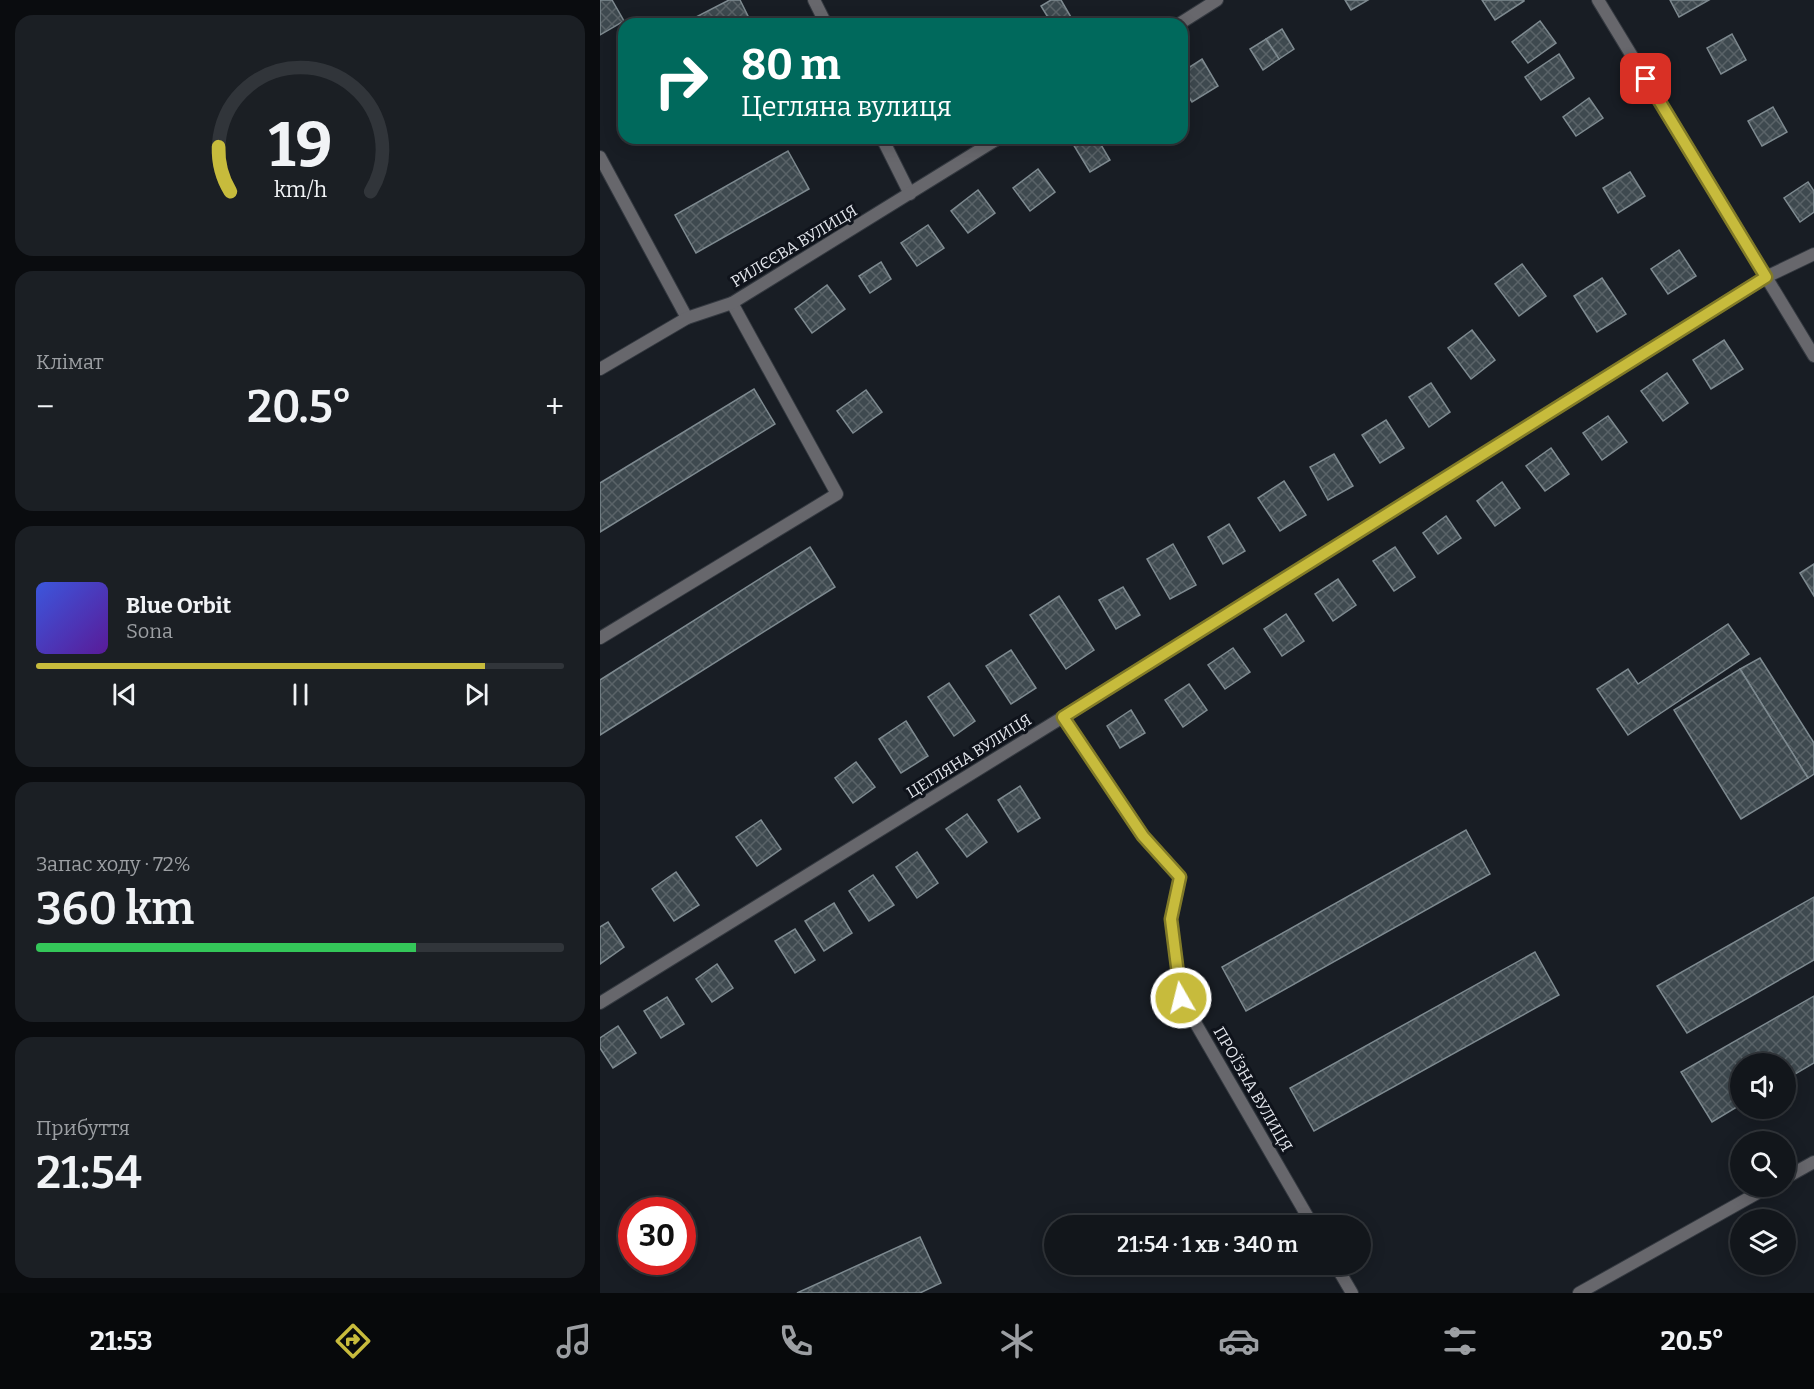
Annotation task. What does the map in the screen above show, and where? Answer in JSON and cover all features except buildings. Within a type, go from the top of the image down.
[{"type":"street","points":[[814,0],[823,18]]},
{"type":"street","points":[[1188,18],[1217,0]]},
{"type":"street","points":[[1598,0],[1814,356]]},
{"type":"street","points":[[885,144],[910,194]]},
{"type":"street","name":"РИЛЄЄВА ВУЛИЦЯ","points":[[600,369],[687,318],[732,303],[989,144]]},
{"type":"street","points":[[600,157],[687,318]]},
{"type":"street","name":"ЦЕГЛЯНА ВУЛИЦЯ","points":[[600,1003],[1063,717],[1766,277],[1814,254]]},
{"type":"street","points":[[600,639],[837,494],[732,303]]},
{"type":"street","name":"ПРОЇЗНА ВУЛИЦЯ","points":[[1063,717],[1143,836],[1180,877],[1171,919],[1181,998],[1307,1215]]},
{"type":"street","points":[[1796,1172],[1814,1162]]},
{"type":"street","points":[[1579,1293],[1750,1197]]},
{"type":"street","points":[[1341,1275],[1352,1293]]},
{"type":"route","points":[[1181,998],[1171,919],[1180,877],[1143,836],[1063,717],[1766,277],[1646,79]]}]
